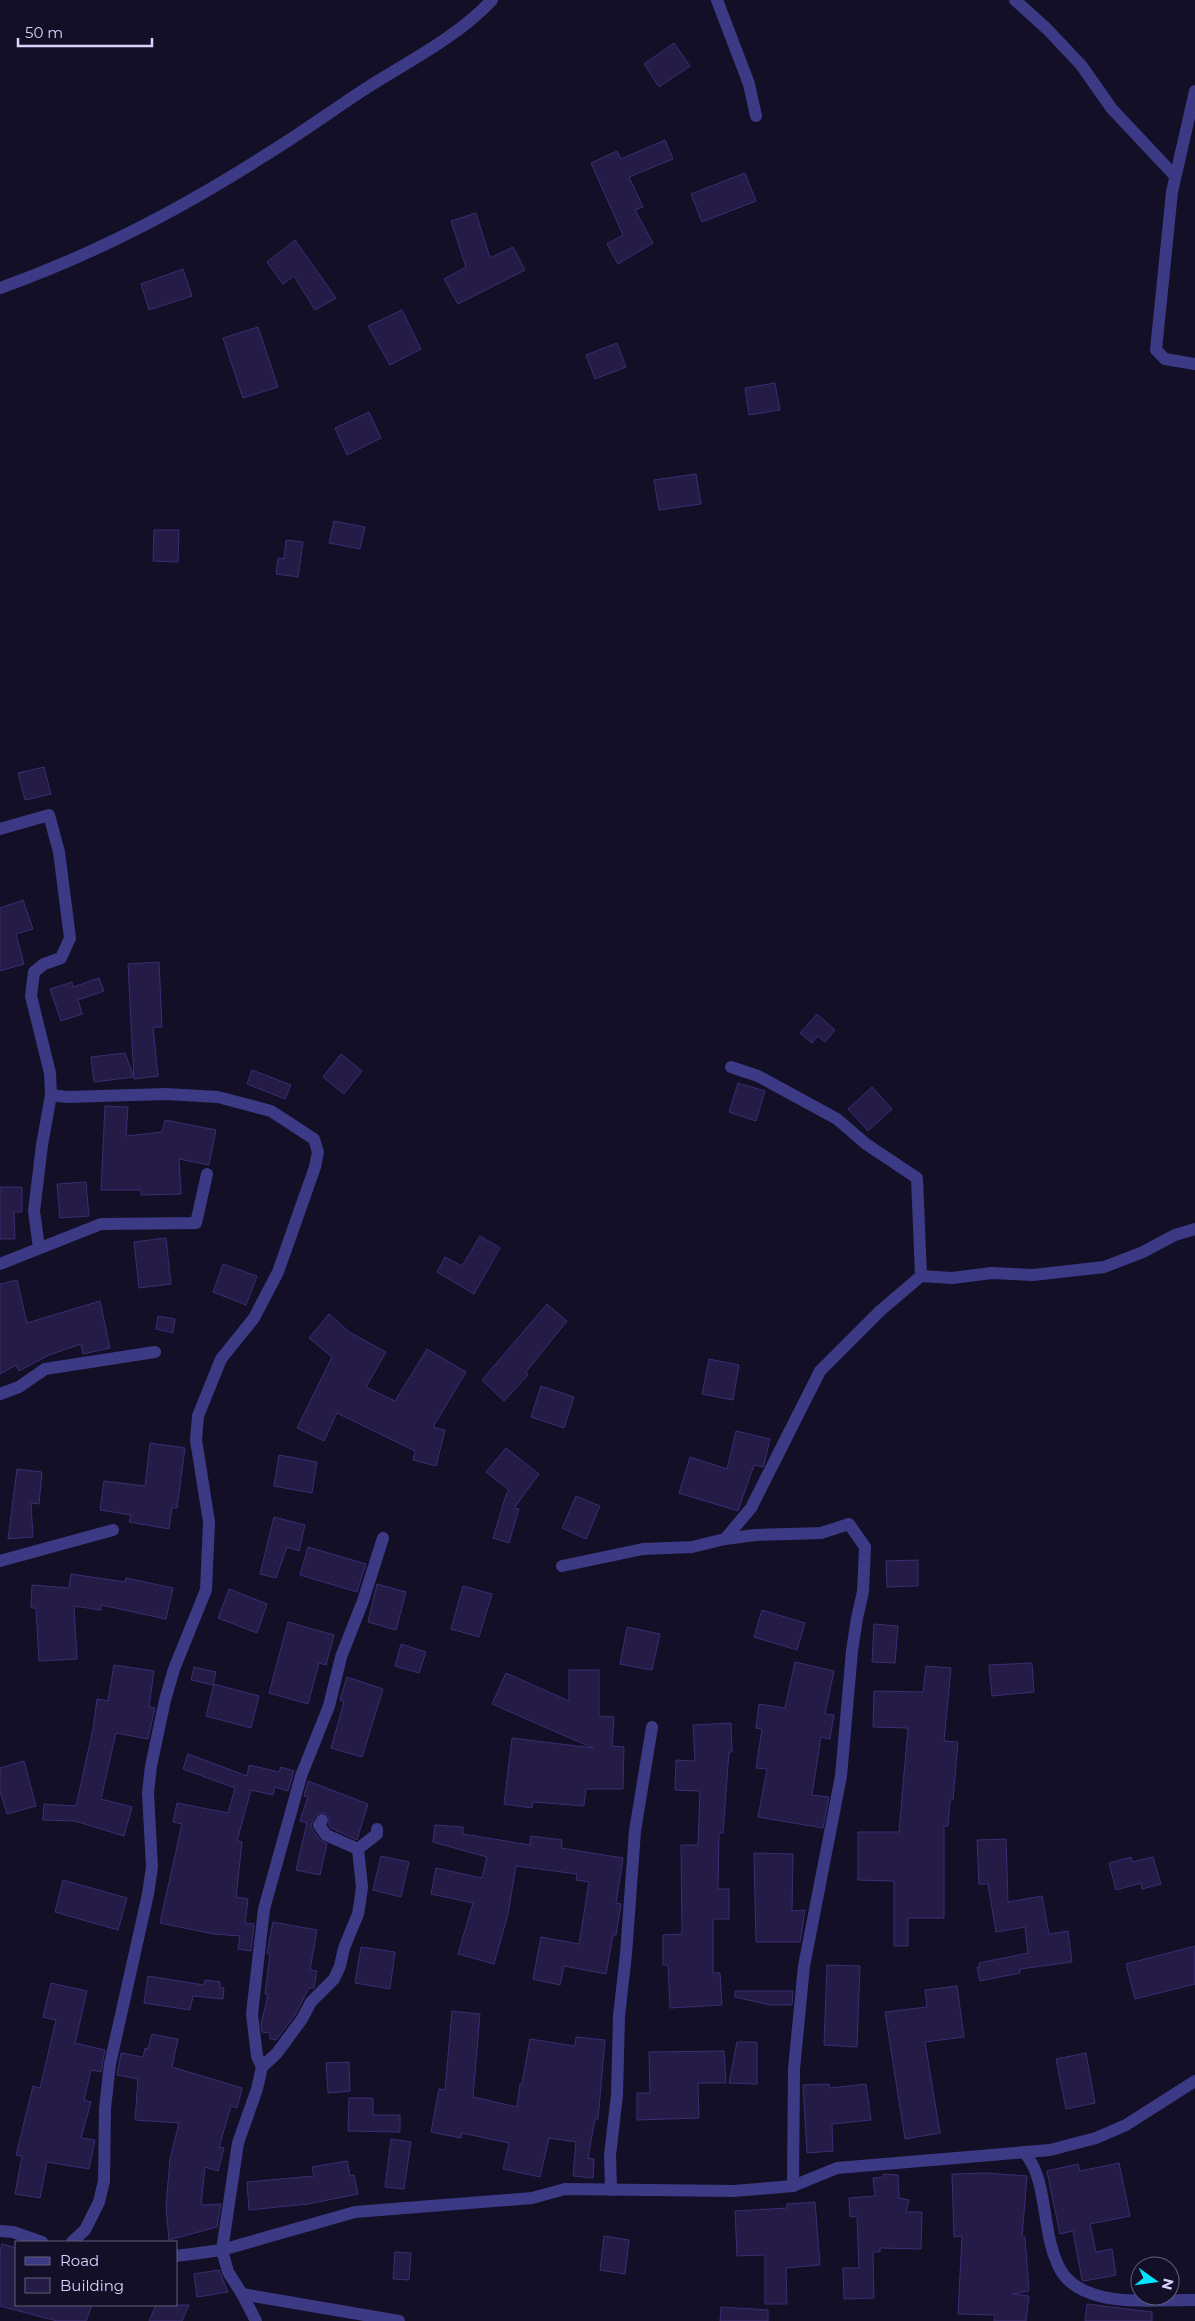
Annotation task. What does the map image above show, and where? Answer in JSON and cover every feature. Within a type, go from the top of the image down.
[{"type":"street","points":[[0,288],[106,245],[264,156],[366,88],[431,50],[475,18],[492,0]]},
{"type":"street","points":[[717,0],[749,84],[756,116]]},
{"type":"street","points":[[1015,0],[1047,29],[1081,65],[1112,109],[1175,176]]},
{"type":"street","points":[[1195,91],[1172,192],[1156,350],[1165,359],[1195,364]]},
{"type":"street","points":[[0,829],[49,815],[58,852],[70,938],[61,958],[44,964],[34,972],[31,996],[50,1073],[51,1095],[42,1145],[34,1211],[39,1248]]},
{"type":"street","points":[[731,1067],[758,1076],[837,1119],[866,1144],[917,1178],[921,1276]]},
{"type":"street","points":[[51,1095],[67,1097],[166,1094],[218,1097],[272,1110],[314,1138],[318,1152],[315,1167],[278,1272],[254,1318],[221,1359],[198,1416],[196,1440],[209,1522],[206,1590],[172,1677],[151,1766],[148,1793],[152,1867],[148,1894],[110,2064],[105,2108],[104,2181],[99,2202],[85,2230],[73,2241]]},
{"type":"street","points":[[0,1264],[101,1224],[196,1223],[206,1174]]},
{"type":"street","points":[[725,1539],[751,1508],[820,1371],[880,1311],[921,1276],[952,1278],[992,1273],[1033,1275],[1104,1268],[1143,1252],[1175,1235],[1195,1230]]},
{"type":"street","points":[[0,1394],[19,1387],[45,1370],[155,1352]]},
{"type":"street","points":[[562,1566],[643,1549],[692,1547],[725,1539],[755,1535],[821,1533],[849,1524],[865,1547],[863,1592],[852,1651],[841,1776],[804,1966],[794,2068],[792,2186]]},
{"type":"street","points":[[0,1561],[113,1530]]},
{"type":"street","points":[[262,2067],[257,2056],[252,2014],[264,1909],[301,1776],[329,1706],[341,1657],[363,1602],[384,1538]]},
{"type":"street","points":[[612,2190],[610,2155],[617,2095],[619,2016],[629,1926],[635,1830],[652,1727]]},
{"type":"street","points":[[322,1820],[319,1824],[326,1835],[358,1849]]},
{"type":"street","points":[[358,1849],[377,1834],[378,1829]]},
{"type":"street","points":[[256,2321],[228,2272],[222,2250],[238,2143],[257,2089],[262,2067],[277,2053],[302,2019],[311,2002],[334,1979],[340,1966],[344,1948],[358,1914],[360,1902],[362,1887],[358,1849]]},
{"type":"street","points":[[178,2256],[222,2250],[355,2212],[532,2198],[565,2189],[734,2191],[792,2186],[837,2168],[1050,2150],[1096,2138],[1126,2125],[1195,2081]]},
{"type":"street","points":[[1024,2152],[1034,2164],[1040,2183],[1051,2246],[1058,2267],[1069,2279],[1088,2293],[1106,2299],[1195,2300]]},
{"type":"street","points":[[0,2231],[13,2232],[39,2241]]},
{"type":"street","points":[[242,2294],[399,2321]]},
{"type":"building","points":[[674,43],[690,66],[659,87],[644,64]]},
{"type":"building","points":[[665,140],[673,159],[629,177],[643,207],[635,210],[653,243],[618,264],[607,244],[623,235],[591,163],[617,151],[621,159]]},
{"type":"building","points":[[745,173],[756,201],[702,222],[691,194]]},
{"type":"building","points":[[476,213],[490,258],[513,247],[525,270],[458,304],[444,279],[466,267],[451,221]]},
{"type":"building","points":[[295,240],[336,298],[315,310],[294,276],[283,284],[267,262]]},
{"type":"building","points":[[183,269],[192,296],[149,310],[141,284]]},
{"type":"building","points":[[402,310],[421,349],[390,365],[368,326]]},
{"type":"building","points":[[258,327],[278,387],[243,398],[223,338]]},
{"type":"building","points":[[617,343],[626,367],[595,379],[586,355]]},
{"type":"building","points":[[775,383],[780,410],[749,415],[745,388]]},
{"type":"building","points":[[369,412],[381,438],[347,455],[335,428]]},
{"type":"building","points":[[696,474],[701,504],[659,510],[654,480]]},
{"type":"building","points":[[334,521],[365,527],[360,549],[329,543]]},
{"type":"building","points":[[154,530],[179,530],[178,562],[153,561]]},
{"type":"building","points":[[286,540],[303,542],[298,577],[276,574],[278,558],[284,559]]},
{"type":"building","points":[[44,767],[51,794],[25,800],[18,773]]},
{"type":"building","points":[[23,900],[33,929],[16,934],[24,964],[0,971],[0,908]]},
{"type":"building","points":[[159,962],[162,1027],[153,1027],[158,1076],[134,1079],[128,964]]},
{"type":"building","points":[[99,978],[104,991],[78,1000],[82,1014],[61,1021],[50,989],[72,982],[73,987]]},
{"type":"building","points":[[817,1014],[835,1030],[825,1042],[818,1036],[812,1043],[800,1033]]},
{"type":"building","points":[[125,1053],[134,1077],[94,1082],[91,1057]]},
{"type":"building","points":[[341,1054],[362,1071],[344,1094],[323,1077]]},
{"type":"building","points":[[252,1070],[291,1085],[285,1099],[247,1084]]},
{"type":"building","points":[[738,1083],[765,1091],[756,1121],[729,1112]]},
{"type":"building","points":[[872,1087],[892,1109],[868,1131],[848,1109]]},
{"type":"building","points":[[105,1106],[128,1107],[126,1136],[162,1132],[165,1120],[216,1130],[209,1165],[179,1159],[181,1194],[141,1195],[141,1190],[101,1190]]},
{"type":"building","points":[[86,1182],[89,1216],[60,1218],[57,1184]]},
{"type":"building","points":[[0,1187],[22,1187],[22,1212],[14,1212],[15,1239],[0,1239]]},
{"type":"building","points":[[480,1236],[500,1248],[474,1294],[437,1272],[445,1257],[462,1266]]},
{"type":"building","points":[[166,1238],[171,1284],[139,1288],[134,1242]]},
{"type":"building","points":[[223,1264],[257,1276],[246,1305],[213,1292]]},
{"type":"building","points":[[17,1280],[27,1323],[100,1301],[110,1348],[83,1354],[81,1344],[49,1355],[19,1371],[16,1365],[0,1374],[0,1284]]},
{"type":"building","points":[[547,1304],[567,1321],[526,1372],[528,1375],[504,1401],[482,1380]]},
{"type":"building","points":[[329,1314],[349,1332],[386,1352],[366,1387],[395,1401],[427,1349],[466,1372],[433,1427],[445,1430],[436,1466],[413,1460],[415,1451],[337,1413],[324,1441],[297,1428],[332,1357],[309,1338]]},
{"type":"building","points":[[158,1316],[175,1319],[173,1333],[156,1329]]},
{"type":"building","points":[[709,1359],[739,1365],[733,1400],[702,1394]]},
{"type":"building","points":[[541,1386],[574,1397],[564,1428],[531,1417]]},
{"type":"building","points":[[736,1431],[770,1439],[764,1465],[763,1467],[754,1465],[738,1511],[679,1493],[690,1457],[727,1469]]},
{"type":"building","points":[[150,1443],[185,1448],[177,1508],[172,1508],[169,1529],[129,1522],[131,1515],[100,1510],[104,1481],[145,1486]]},
{"type":"building","points":[[506,1448],[539,1474],[514,1508],[519,1509],[509,1543],[493,1538],[509,1490],[486,1472]]},
{"type":"building","points":[[279,1455],[317,1462],[312,1493],[274,1486]]},
{"type":"building","points":[[17,1469],[42,1472],[39,1504],[31,1503],[33,1537],[8,1539]]},
{"type":"building","points":[[576,1496],[600,1506],[586,1539],[562,1528]]},
{"type":"building","points":[[274,1517],[305,1525],[299,1551],[287,1547],[276,1578],[260,1574]]},
{"type":"building","points":[[308,1547],[366,1564],[357,1592],[300,1575]]},
{"type":"building","points":[[918,1560],[918,1586],[887,1587],[886,1561]]},
{"type":"building","points":[[71,1574],[125,1582],[126,1578],[173,1588],[166,1619],[101,1605],[101,1610],[74,1606],[77,1659],[39,1661],[36,1608],[31,1608],[32,1585],[69,1588]]},
{"type":"building","points":[[377,1584],[406,1592],[396,1630],[368,1622]]},
{"type":"building","points":[[463,1586],[492,1594],[479,1637],[451,1629]]},
{"type":"building","points":[[229,1589],[267,1604],[257,1633],[218,1618]]},
{"type":"building","points":[[762,1610],[805,1623],[797,1650],[754,1637]]},
{"type":"building","points":[[288,1622],[334,1635],[326,1665],[319,1663],[308,1704],[269,1693]]},
{"type":"building","points":[[874,1624],[898,1626],[895,1663],[872,1662]]},
{"type":"building","points":[[627,1627],[660,1634],[652,1670],[620,1664]]},
{"type":"building","points":[[401,1644],[426,1652],[419,1673],[395,1666]]},
{"type":"building","points":[[795,1662],[834,1671],[825,1714],[834,1715],[830,1739],[821,1737],[812,1795],[829,1797],[823,1828],[758,1817],[767,1769],[756,1768],[762,1729],[756,1728],[759,1704],[785,1708]]},
{"type":"building","points":[[1032,1663],[1034,1692],[992,1696],[989,1665]]},
{"type":"building","points":[[114,1665],[154,1671],[149,1707],[155,1708],[148,1739],[116,1733],[101,1799],[132,1807],[124,1836],[75,1821],[43,1820],[44,1804],[76,1806],[93,1729],[97,1699],[108,1701]]},
{"type":"building","points":[[926,1666],[951,1668],[944,1741],[958,1742],[953,1800],[950,1800],[948,1826],[944,1826],[944,1918],[908,1918],[908,1946],[894,1946],[894,1881],[858,1880],[858,1832],[899,1832],[908,1728],[873,1727],[874,1691],[923,1692]]},
{"type":"building","points":[[194,1667],[216,1672],[213,1685],[191,1680]]},
{"type":"building","points":[[569,1670],[599,1670],[599,1716],[614,1717],[612,1746],[624,1747],[623,1789],[586,1789],[584,1806],[533,1802],[532,1808],[504,1804],[512,1738],[593,1748],[492,1704],[506,1673],[569,1701]]},
{"type":"building","points":[[347,1677],[383,1689],[362,1757],[331,1748],[344,1702],[340,1700]]},
{"type":"building","points":[[214,1684],[259,1696],[251,1728],[206,1716]]},
{"type":"building","points":[[731,1723],[732,1752],[729,1752],[723,1833],[719,1833],[718,1889],[729,1889],[729,1919],[713,1919],[713,1973],[720,1973],[722,2005],[670,2008],[668,1965],[663,1965],[663,1935],[682,1934],[681,1845],[698,1845],[700,1791],[675,1790],[676,1760],[695,1761],[693,1725]]},
{"type":"building","points":[[188,1754],[247,1776],[249,1765],[279,1772],[281,1767],[294,1771],[288,1791],[275,1787],[273,1795],[251,1790],[237,1841],[242,1842],[236,1897],[248,1899],[245,1923],[254,1924],[251,1951],[238,1949],[240,1936],[214,1934],[160,1923],[182,1824],[173,1822],[177,1803],[228,1813],[235,1788],[183,1769]]},
{"type":"building","points":[[24,1761],[36,1806],[7,1814],[0,1791],[0,1768]]},
{"type":"building","points":[[308,1781],[368,1804],[357,1840],[331,1828],[329,1817],[326,1813],[319,1813],[315,1816],[311,1825],[312,1829],[320,1840],[327,1844],[320,1875],[296,1870],[307,1823],[300,1821],[308,1797],[304,1796]]},
{"type":"building","points":[[435,1825],[463,1827],[463,1834],[530,1845],[531,1836],[562,1840],[561,1848],[623,1858],[616,1903],[621,1904],[616,1935],[613,1935],[606,1974],[564,1966],[560,1985],[533,1979],[541,1937],[579,1944],[589,1882],[576,1880],[577,1874],[516,1866],[508,1914],[494,1964],[458,1954],[473,1903],[431,1894],[436,1868],[482,1878],[487,1857],[433,1842]]},
{"type":"building","points":[[1006,1839],[1008,1902],[1042,1896],[1049,1934],[1068,1931],[1072,1962],[1020,1969],[1020,1973],[980,1981],[977,1967],[980,1967],[979,1963],[1028,1953],[1025,1927],[996,1932],[988,1884],[979,1884],[977,1840]]},
{"type":"building","points":[[754,1853],[793,1854],[792,1911],[805,1910],[800,1942],[756,1942]]},
{"type":"building","points":[[381,1856],[409,1862],[401,1897],[373,1890]]},
{"type":"building","points":[[1131,1857],[1132,1862],[1153,1857],[1161,1884],[1142,1889],[1141,1883],[1116,1890],[1109,1863]]},
{"type":"building","points":[[63,1880],[127,1898],[118,1930],[55,1912]]},
{"type":"building","points":[[273,1922],[317,1930],[310,1970],[317,1971],[314,1988],[309,1988],[295,2015],[276,2040],[270,2039],[270,2033],[262,2032],[261,2024],[268,1995],[265,1994],[270,1954],[267,1953]]},
{"type":"building","points":[[1195,1946],[1195,1984],[1135,1999],[1126,1964]]},
{"type":"building","points":[[361,1947],[395,1952],[390,1989],[355,1983]]},
{"type":"building","points":[[827,1965],[860,1966],[857,2047],[824,2045]]},
{"type":"building","points":[[148,1976],[204,1985],[205,1980],[220,1982],[220,1987],[224,1988],[223,1999],[193,1996],[190,2010],[144,2003]]},
{"type":"building","points":[[51,1983],[87,1991],[75,2043],[105,2050],[101,2072],[91,2070],[84,2100],[91,2102],[81,2138],[95,2140],[89,2169],[47,2162],[40,2198],[15,2194],[22,2156],[16,2155],[33,2086],[40,2088],[56,2020],[43,2017]]},
{"type":"building","points":[[957,1986],[964,2037],[925,2042],[940,2133],[905,2139],[885,2012],[927,2007],[925,1990]]},
{"type":"building","points":[[735,1991],[793,1991],[792,2005],[770,2005],[735,1997]]},
{"type":"building","points":[[452,2011],[480,2014],[473,2097],[517,2107],[530,2039],[575,2046],[576,2037],[605,2040],[598,2119],[595,2119],[588,2158],[594,2159],[593,2178],[573,2176],[576,2142],[549,2138],[540,2177],[503,2169],[509,2143],[462,2133],[461,2138],[431,2132],[439,2089],[445,2090]]},
{"type":"building","points":[[152,2034],[178,2039],[172,2067],[242,2088],[237,2108],[231,2106],[219,2147],[224,2148],[218,2171],[205,2167],[201,2205],[221,2204],[217,2227],[169,2240],[166,2207],[170,2159],[179,2123],[135,2120],[138,2079],[117,2075],[121,2053],[143,2057],[145,2048],[148,2049]]},
{"type":"building","points":[[737,2042],[757,2042],[757,2084],[729,2083]]},
{"type":"building","points":[[724,2051],[726,2083],[698,2083],[699,2118],[637,2120],[637,2093],[650,2093],[649,2052]]},
{"type":"building","points":[[1086,2053],[1095,2103],[1066,2109],[1056,2059]]},
{"type":"building","points":[[349,2062],[350,2091],[328,2093],[326,2063]]},
{"type":"building","points":[[829,2084],[830,2088],[866,2084],[871,2120],[832,2124],[833,2151],[807,2153],[803,2085]]},
{"type":"building","points":[[349,2098],[373,2098],[373,2115],[400,2115],[400,2132],[348,2131]]},
{"type":"building","points":[[391,2139],[411,2142],[404,2189],[385,2187]]},
{"type":"building","points":[[347,2161],[350,2176],[354,2175],[358,2194],[308,2204],[249,2210],[247,2182],[314,2176],[312,2167]]},
{"type":"building","points":[[1119,2163],[1130,2216],[1090,2224],[1096,2252],[1112,2249],[1116,2275],[1084,2281],[1082,2280],[1073,2231],[1060,2234],[1047,2171],[1078,2164],[1080,2171]]},
{"type":"building","points":[[986,2173],[1027,2176],[1022,2237],[1025,2237],[1029,2291],[1012,2294],[1029,2296],[1026,2321],[994,2321],[995,2315],[958,2314],[962,2236],[954,2237],[952,2174]]},
{"type":"building","points":[[883,2174],[898,2175],[899,2198],[909,2200],[906,2212],[922,2212],[921,2249],[880,2248],[880,2252],[873,2252],[874,2298],[844,2299],[843,2268],[859,2268],[857,2216],[850,2217],[849,2198],[875,2196],[873,2178],[884,2177]]},
{"type":"building","points":[[815,2202],[820,2265],[786,2268],[787,2304],[765,2304],[765,2255],[737,2256],[735,2211],[787,2208],[787,2204]]},
{"type":"building","points":[[604,2236],[629,2240],[625,2274],[600,2270]]},
{"type":"building","points":[[2,2244],[15,2248],[15,2306],[92,2306],[86,2321],[57,2321],[0,2306],[0,2251]]},
{"type":"building","points":[[395,2252],[411,2253],[409,2280],[393,2279]]},
{"type":"building","points":[[219,2270],[228,2292],[197,2297],[194,2274]]},
{"type":"building","points":[[1087,2304],[1152,2312],[1152,2321],[1085,2321]]},
{"type":"building","points":[[189,2305],[182,2321],[149,2321],[156,2306]]},
{"type":"building","points":[[721,2307],[768,2310],[768,2321],[720,2321]]}]
